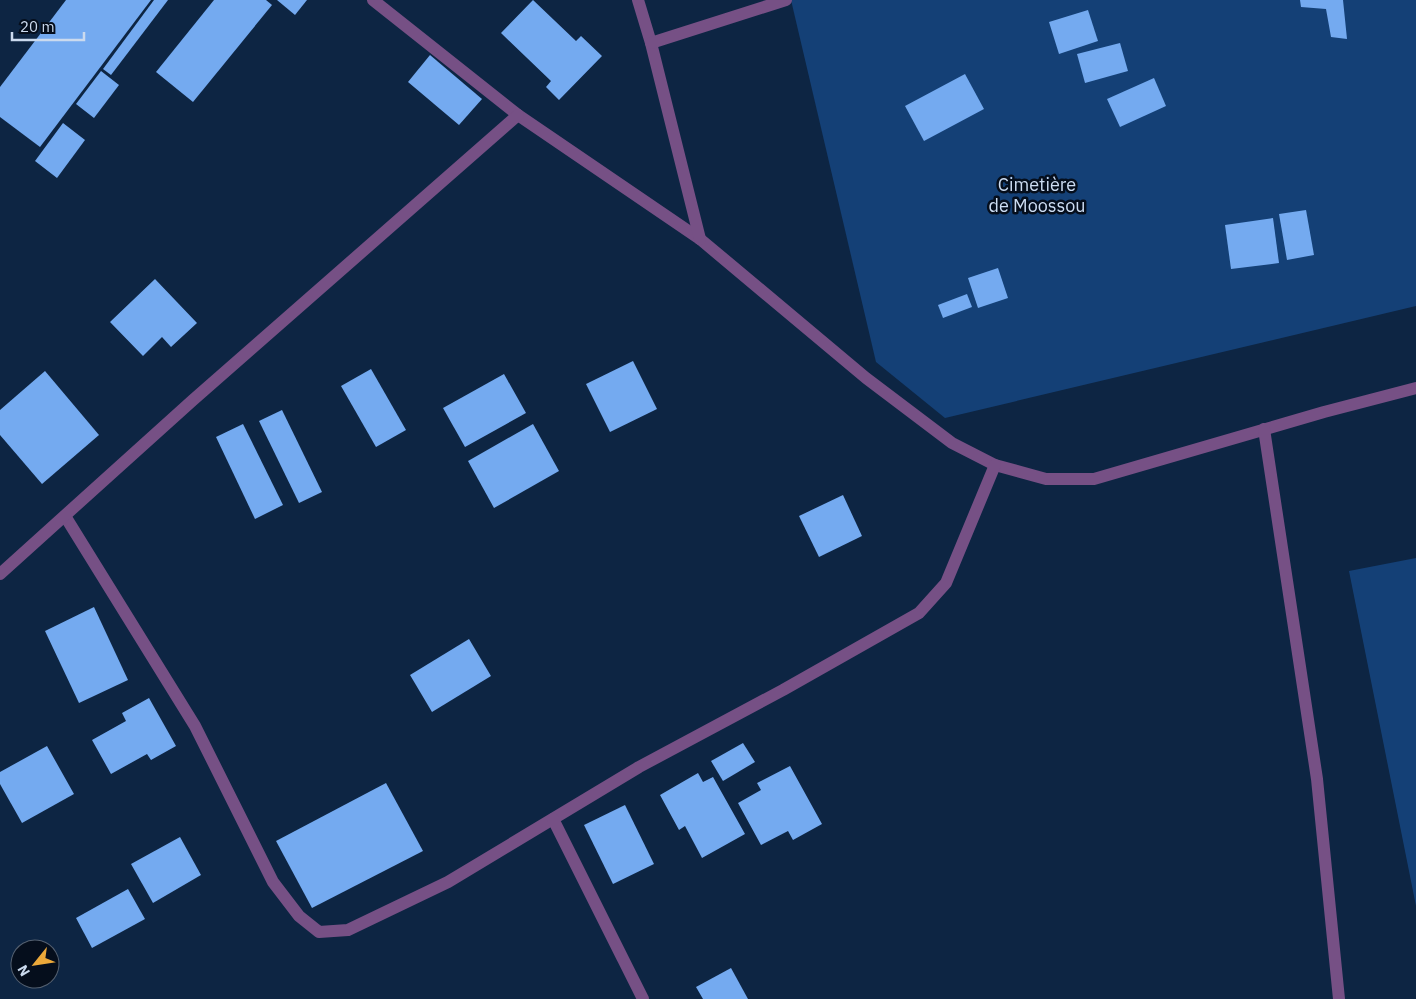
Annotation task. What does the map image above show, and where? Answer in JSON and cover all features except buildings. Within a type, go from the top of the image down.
[{"type":"street","points":[[373,0],[518,115],[700,239],[874,384],[952,443],[995,465],[1046,479],[1094,479],[1324,412],[1416,388]]},
{"type":"street","points":[[638,0],[651,43],[700,239]]},
{"type":"street","points":[[651,43],[786,0]]},
{"type":"street","points":[[0,574],[193,400],[518,115]]},
{"type":"street","points":[[1264,430],[1317,779],[1339,999]]},
{"type":"street","points":[[65,516],[195,726],[273,882],[299,916],[319,932],[348,930],[440,886],[639,767],[783,690],[919,613],[946,583],[995,465]]},
{"type":"street","points":[[553,819],[643,999]]},
{"type":"green space","name":"Cimetière de Moossou","points":[[791,0],[1416,0],[1416,306],[945,418],[876,362]]},
{"type":"green space","points":[[1416,558],[1416,906],[1349,571]]}]
